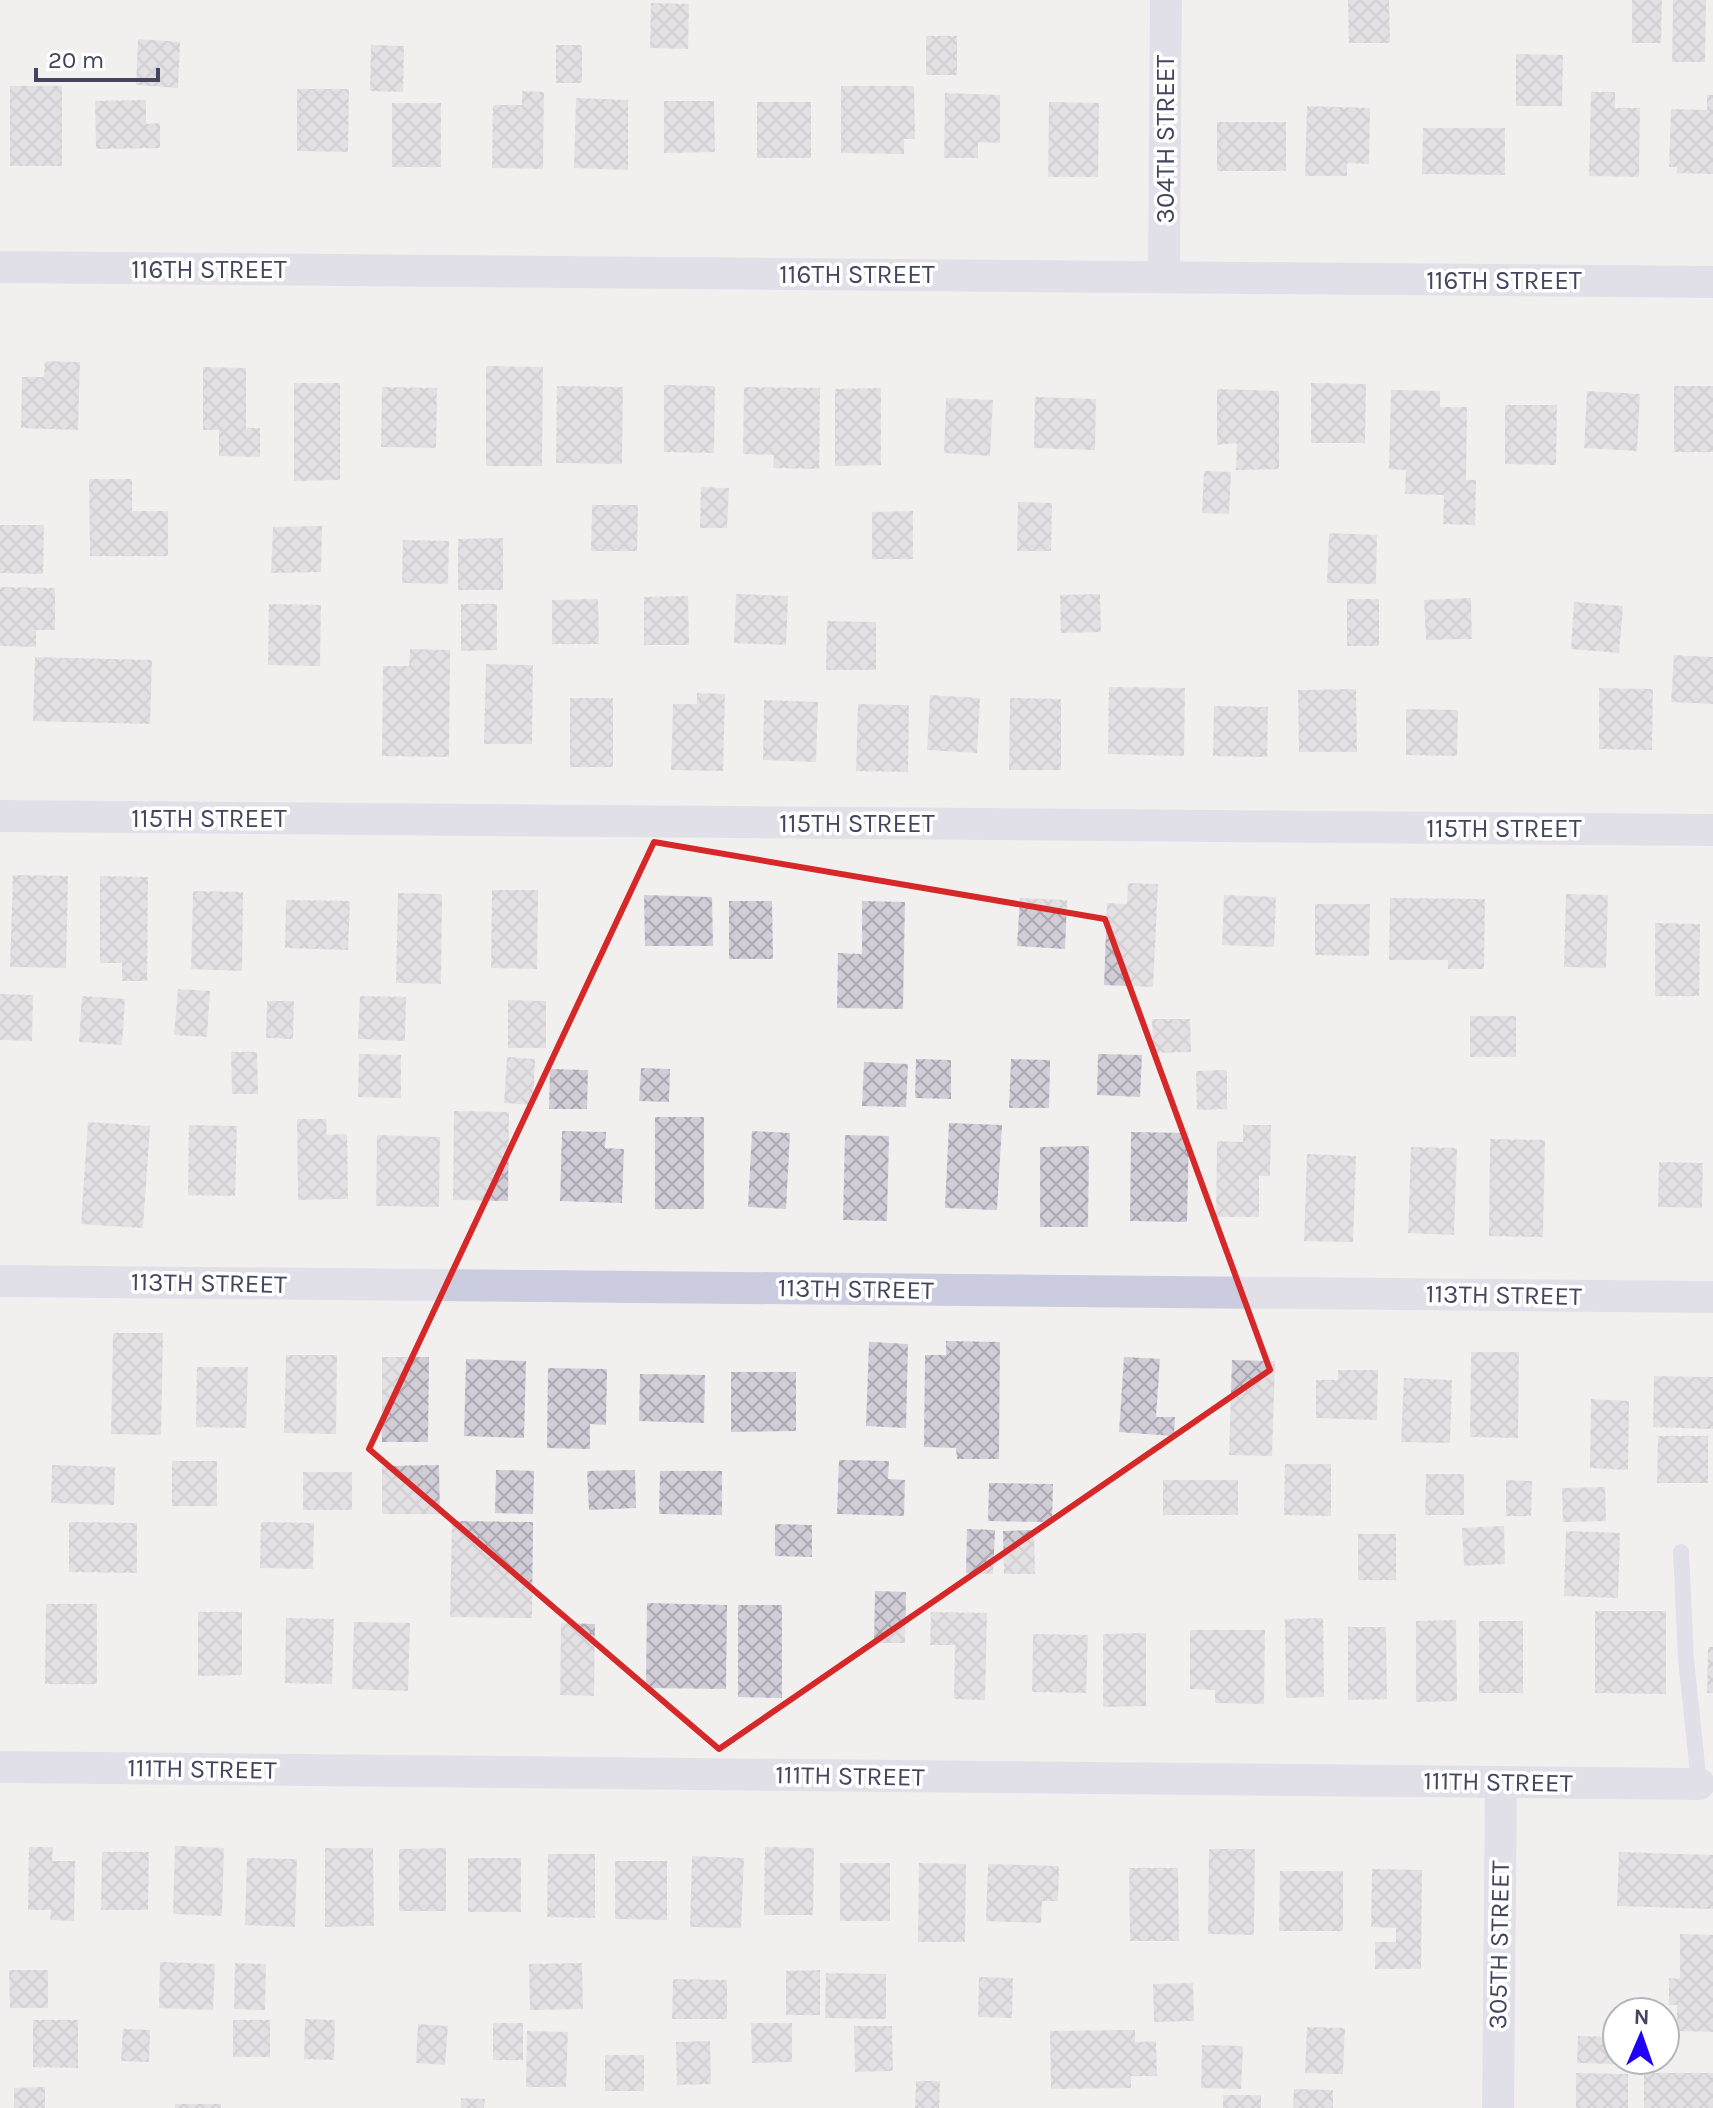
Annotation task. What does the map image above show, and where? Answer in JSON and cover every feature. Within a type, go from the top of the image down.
[{"type":"street","name":"304TH STREET","points":[[1164,277],[1166,0]]},
{"type":"street","name":"116TH STREET","points":[[0,267],[1713,282]]},
{"type":"street","name":"115TH STREET","points":[[0,816],[1713,830]]},
{"type":"street","name":"113TH STREET","points":[[0,1281],[1713,1297]]},
{"type":"street","name":"111TH STREET","points":[[0,1767],[1699,1784]]},
{"type":"street","name":"305TH STREET","points":[[1498,2108],[1501,1782]]},
{"type":"lane","points":[[1681,1552],[1686,1659],[1699,1784]]},
{"type":"highlighted area","points":[[654,842],[1105,919],[1270,1370],[719,1749],[369,1449]]},
{"type":"building","points":[[1348,0],[1389,0],[1390,43],[1349,43]]},
{"type":"building","points":[[1632,0],[1662,0],[1661,43],[1632,43]]},
{"type":"building","points":[[1673,0],[1706,0],[1705,62],[1672,62]]},
{"type":"building","points":[[651,3],[689,4],[688,49],[650,48]]},
{"type":"building","points":[[926,36],[957,36],[957,75],[926,75]]},
{"type":"building","points":[[138,39],[180,42],[178,88],[136,85]]},
{"type":"building","points":[[371,45],[404,46],[403,92],[370,91]]},
{"type":"building","points":[[556,45],[582,45],[582,83],[556,83]]},
{"type":"building","points":[[1516,54],[1563,55],[1562,106],[1516,106]]},
{"type":"building","points":[[10,86],[62,86],[62,166],[10,166]]},
{"type":"building","points":[[841,86],[914,86],[915,139],[904,139],[904,154],[841,153]]},
{"type":"building","points":[[297,89],[349,89],[348,152],[297,151]]},
{"type":"building","points":[[522,91],[544,92],[543,169],[492,168],[493,105],[522,105]]},
{"type":"building","points":[[1591,92],[1615,92],[1615,108],[1640,108],[1639,177],[1589,176]]},
{"type":"building","points":[[945,93],[1000,95],[1000,143],[978,142],[978,158],[944,158]]},
{"type":"building","points":[[1707,95],[1713,95],[1713,174],[1677,173],[1677,167],[1669,167],[1671,109],[1707,110]]},
{"type":"building","points":[[576,98],[628,100],[628,170],[574,168]]},
{"type":"building","points":[[146,100],[146,124],[160,123],[160,148],[96,149],[95,101]]},
{"type":"building","points":[[664,101],[714,101],[715,152],[664,153]]},
{"type":"building","points":[[757,102],[811,102],[811,158],[757,158]]},
{"type":"building","points":[[1049,102],[1099,103],[1098,177],[1048,177]]},
{"type":"building","points":[[392,103],[441,103],[441,167],[392,167]]},
{"type":"building","points":[[1307,106],[1370,108],[1369,164],[1347,163],[1347,176],[1305,176]]},
{"type":"building","points":[[1217,122],[1286,122],[1286,171],[1217,171]]},
{"type":"building","points":[[1423,128],[1505,128],[1505,175],[1422,174]]},
{"type":"building","points":[[45,361],[80,362],[78,430],[21,428],[22,377],[44,377]]},
{"type":"building","points":[[486,366],[543,367],[542,466],[486,466]]},
{"type":"building","points":[[203,367],[246,368],[246,428],[260,428],[260,457],[219,456],[219,430],[203,430]]},
{"type":"building","points":[[294,383],[340,383],[340,480],[294,481]]},
{"type":"building","points":[[1311,383],[1366,384],[1365,443],[1311,443]]},
{"type":"building","points":[[664,385],[715,386],[714,453],[664,452]]},
{"type":"building","points":[[557,386],[623,387],[622,464],[556,463]]},
{"type":"building","points":[[1674,386],[1713,386],[1713,452],[1674,452]]},
{"type":"building","points":[[382,387],[437,388],[436,448],[381,447]]},
{"type":"building","points":[[744,387],[820,388],[819,469],[773,468],[774,455],[743,454]]},
{"type":"building","points":[[881,388],[881,465],[835,466],[835,389]]},
{"type":"building","points":[[1217,389],[1279,391],[1279,469],[1236,470],[1237,443],[1217,445]]},
{"type":"building","points":[[1391,390],[1440,391],[1440,407],[1467,407],[1466,480],[1476,480],[1475,525],[1443,524],[1444,495],[1405,494],[1406,470],[1389,469]]},
{"type":"building","points":[[1587,391],[1640,394],[1637,451],[1584,448]]},
{"type":"building","points":[[1035,397],[1096,399],[1095,450],[1034,448]]},
{"type":"building","points":[[946,398],[993,400],[990,456],[944,453]]},
{"type":"building","points":[[1505,405],[1557,405],[1556,465],[1505,464]]},
{"type":"building","points":[[1204,471],[1231,472],[1229,514],[1202,513]]},
{"type":"building","points":[[89,479],[132,479],[132,511],[168,511],[168,556],[90,556]]},
{"type":"building","points":[[701,487],[729,488],[727,528],[700,528]]},
{"type":"building","points":[[1018,502],[1052,503],[1051,551],[1017,551]]},
{"type":"building","points":[[592,505],[638,505],[637,551],[591,551]]},
{"type":"building","points":[[913,511],[913,559],[872,559],[872,512]]},
{"type":"building","points":[[0,525],[44,525],[43,574],[0,573]]},
{"type":"building","points":[[322,526],[321,572],[271,573],[273,527]]},
{"type":"building","points":[[1329,533],[1377,535],[1376,584],[1327,583]]},
{"type":"building","points":[[503,538],[503,590],[458,590],[458,539]]},
{"type":"building","points":[[403,540],[449,541],[448,584],[402,583]]},
{"type":"building","points":[[0,587],[55,588],[55,630],[36,630],[36,647],[0,646]]},
{"type":"building","points":[[736,594],[788,596],[786,645],[734,643]]},
{"type":"building","points":[[1100,594],[1101,632],[1061,633],[1060,595]]},
{"type":"building","points":[[688,596],[689,645],[644,645],[644,597]]},
{"type":"building","points":[[1471,598],[1472,639],[1426,640],[1424,600]]},
{"type":"building","points":[[598,599],[599,644],[552,644],[552,600]]},
{"type":"building","points":[[1347,599],[1379,599],[1379,646],[1347,646]]},
{"type":"building","points":[[1574,602],[1623,606],[1619,653],[1571,649]]},
{"type":"building","points":[[269,604],[321,605],[320,666],[268,665]]},
{"type":"building","points":[[461,604],[497,604],[497,650],[461,651]]},
{"type":"building","points":[[827,621],[876,622],[876,670],[826,670]]},
{"type":"building","points":[[410,649],[450,650],[449,757],[382,756],[383,666],[409,666]]},
{"type":"building","points":[[1674,655],[1713,657],[1713,704],[1671,702]]},
{"type":"building","points":[[35,657],[152,660],[150,724],[33,721]]},
{"type":"building","points":[[486,664],[533,665],[532,744],[484,744]]},
{"type":"building","points":[[1109,687],[1185,688],[1184,756],[1108,754]]},
{"type":"building","points":[[1599,688],[1653,689],[1652,750],[1599,749]]},
{"type":"building","points":[[1356,689],[1357,752],[1299,752],[1298,690]]},
{"type":"building","points":[[697,693],[725,694],[723,771],[671,770],[673,704],[697,704]]},
{"type":"building","points":[[930,695],[980,698],[977,753],[927,750]]},
{"type":"building","points":[[570,698],[613,698],[613,767],[570,767]]},
{"type":"building","points":[[1010,698],[1061,699],[1061,770],[1009,770]]},
{"type":"building","points":[[764,700],[818,702],[816,762],[763,760]]},
{"type":"building","points":[[858,704],[909,705],[908,772],[856,771]]},
{"type":"building","points":[[1214,706],[1268,707],[1267,757],[1213,756]]},
{"type":"building","points":[[1406,709],[1458,710],[1457,756],[1406,755]]},
{"type":"building","points":[[13,875],[68,876],[66,968],[10,967]]},
{"type":"building","points":[[100,876],[148,877],[147,981],[122,981],[122,963],[100,963]]},
{"type":"building","points":[[1128,883],[1158,884],[1153,987],[1104,985],[1107,903],[1127,904]]},
{"type":"building","points":[[492,890],[538,890],[537,969],[491,968]]},
{"type":"building","points":[[193,891],[243,892],[242,971],[191,969]]},
{"type":"building","points":[[398,893],[442,894],[441,984],[396,983]]},
{"type":"building","points":[[1566,894],[1608,895],[1606,968],[1564,967]]},
{"type":"building","points":[[644,895],[712,897],[713,946],[645,946]]},
{"type":"building","points":[[1224,895],[1276,897],[1274,947],[1222,945]]},
{"type":"building","points":[[1020,898],[1067,900],[1065,949],[1017,946]]},
{"type":"building","points":[[1390,898],[1485,899],[1484,969],[1448,969],[1448,960],[1389,960]]},
{"type":"building","points":[[286,900],[350,901],[348,950],[285,948]]},
{"type":"building","points":[[729,901],[772,901],[773,959],[729,959]]},
{"type":"building","points":[[862,901],[905,902],[903,1009],[837,1008],[838,953],[862,954]]},
{"type":"building","points":[[1315,904],[1370,904],[1369,956],[1315,955]]},
{"type":"building","points":[[1655,923],[1700,924],[1699,996],[1655,996]]},
{"type":"building","points":[[178,989],[210,991],[207,1037],[174,1035]]},
{"type":"building","points":[[0,994],[33,995],[32,1041],[0,1040]]},
{"type":"building","points":[[82,996],[125,999],[122,1045],[79,1042]]},
{"type":"building","points":[[360,996],[406,997],[405,1041],[358,1039]]},
{"type":"building","points":[[508,1000],[546,1001],[546,1048],[508,1048]]},
{"type":"building","points":[[267,1001],[294,1001],[293,1039],[266,1038]]},
{"type":"building","points":[[1470,1016],[1516,1016],[1516,1057],[1470,1057]]},
{"type":"building","points":[[1152,1019],[1190,1019],[1191,1052],[1153,1053]]},
{"type":"building","points":[[231,1052],[257,1052],[258,1094],[232,1094]]},
{"type":"building","points":[[359,1054],[401,1055],[401,1098],[358,1097]]},
{"type":"building","points":[[1098,1054],[1142,1055],[1140,1097],[1097,1095]]},
{"type":"building","points":[[507,1057],[535,1059],[533,1105],[504,1103]]},
{"type":"building","points":[[916,1059],[951,1060],[951,1099],[915,1098]]},
{"type":"building","points":[[1011,1059],[1050,1060],[1049,1108],[1009,1108]]},
{"type":"building","points":[[864,1062],[908,1064],[906,1107],[862,1106]]},
{"type":"building","points":[[641,1068],[670,1069],[669,1102],[639,1101]]},
{"type":"building","points":[[550,1069],[588,1070],[587,1109],[549,1109]]},
{"type":"building","points":[[1227,1070],[1227,1109],[1197,1110],[1196,1071]]},
{"type":"building","points":[[454,1111],[509,1112],[508,1201],[453,1200]]},
{"type":"building","points":[[655,1117],[704,1117],[704,1209],[655,1209]]},
{"type":"building","points":[[297,1119],[326,1119],[327,1135],[347,1134],[348,1199],[298,1200]]},
{"type":"building","points":[[88,1122],[150,1126],[143,1228],[81,1224]]},
{"type":"building","points":[[949,1123],[1002,1125],[997,1210],[945,1208]]},
{"type":"building","points":[[189,1125],[237,1126],[235,1196],[188,1195]]},
{"type":"building","points":[[1243,1125],[1271,1125],[1270,1176],[1259,1176],[1259,1217],[1216,1217],[1217,1141],[1243,1142]]},
{"type":"building","points":[[562,1131],[606,1132],[605,1148],[624,1149],[622,1203],[560,1201]]},
{"type":"building","points":[[752,1131],[790,1133],[786,1209],[748,1207]]},
{"type":"building","points":[[1131,1132],[1189,1133],[1187,1222],[1130,1221]]},
{"type":"building","points":[[377,1135],[440,1137],[439,1207],[376,1206]]},
{"type":"building","points":[[845,1135],[889,1136],[887,1221],[843,1220]]},
{"type":"building","points":[[1490,1139],[1545,1140],[1543,1237],[1489,1236]]},
{"type":"building","points":[[1089,1146],[1088,1227],[1040,1227],[1040,1147]]},
{"type":"building","points":[[1411,1147],[1457,1148],[1454,1235],[1408,1233]]},
{"type":"building","points":[[1307,1154],[1356,1156],[1353,1242],[1304,1241]]},
{"type":"building","points":[[1659,1162],[1703,1163],[1702,1208],[1658,1207]]},
{"type":"building","points":[[113,1333],[163,1333],[161,1435],[111,1434]]},
{"type":"building","points":[[946,1341],[1000,1342],[999,1459],[957,1459],[956,1448],[924,1447],[925,1355],[946,1355]]},
{"type":"building","points":[[869,1342],[908,1344],[906,1428],[866,1426]]},
{"type":"building","points":[[1471,1352],[1519,1352],[1518,1438],[1470,1437]]},
{"type":"building","points":[[286,1355],[337,1355],[336,1434],[284,1433]]},
{"type":"building","points":[[382,1357],[429,1357],[428,1442],[382,1442]]},
{"type":"building","points":[[1124,1357],[1160,1359],[1156,1417],[1175,1417],[1174,1436],[1119,1432]]},
{"type":"building","points":[[466,1359],[526,1361],[524,1438],[464,1436]]},
{"type":"building","points":[[1232,1360],[1275,1361],[1272,1456],[1229,1455]]},
{"type":"building","points":[[197,1367],[248,1367],[246,1428],[196,1427]]},
{"type":"building","points":[[548,1368],[607,1369],[606,1425],[590,1424],[590,1449],[547,1448]]},
{"type":"building","points":[[1338,1370],[1378,1370],[1377,1420],[1316,1418],[1316,1380],[1338,1380]]},
{"type":"building","points":[[731,1372],[796,1372],[796,1431],[731,1432]]},
{"type":"building","points":[[640,1374],[705,1375],[704,1423],[639,1421]]},
{"type":"building","points":[[1654,1376],[1713,1377],[1713,1429],[1653,1427]]},
{"type":"building","points":[[1404,1378],[1452,1380],[1450,1443],[1401,1442]]},
{"type":"building","points":[[1591,1399],[1629,1401],[1628,1470],[1590,1468]]},
{"type":"building","points":[[1658,1436],[1708,1436],[1708,1483],[1657,1483]]},
{"type":"building","points":[[839,1460],[889,1461],[888,1479],[905,1480],[904,1516],[837,1514]]},
{"type":"building","points":[[172,1461],[217,1461],[217,1506],[172,1506]]},
{"type":"building","points":[[1285,1464],[1331,1464],[1331,1516],[1284,1515]]},
{"type":"building","points":[[52,1465],[115,1467],[114,1505],[51,1503]]},
{"type":"building","points":[[439,1465],[440,1514],[382,1514],[382,1466]]},
{"type":"building","points":[[496,1470],[534,1471],[533,1514],[495,1513]]},
{"type":"building","points":[[635,1470],[636,1508],[589,1510],[587,1471]]},
{"type":"building","points":[[660,1471],[722,1471],[722,1515],[659,1514]]},
{"type":"building","points":[[303,1472],[352,1472],[352,1510],[303,1510]]},
{"type":"building","points":[[1426,1474],[1464,1474],[1464,1515],[1425,1515]]},
{"type":"building","points":[[1163,1480],[1238,1480],[1238,1515],[1163,1515]]},
{"type":"building","points":[[1506,1480],[1532,1481],[1531,1516],[1506,1516]]},
{"type":"building","points":[[989,1483],[1053,1484],[1052,1522],[988,1521]]},
{"type":"building","points":[[1605,1487],[1606,1521],[1563,1522],[1562,1488]]},
{"type":"building","points":[[452,1521],[533,1522],[532,1618],[450,1617]]},
{"type":"building","points":[[69,1522],[137,1523],[137,1573],[69,1572]]},
{"type":"building","points":[[261,1522],[314,1523],[313,1569],[260,1568]]},
{"type":"building","points":[[775,1524],[812,1525],[812,1557],[775,1556]]},
{"type":"building","points":[[1504,1526],[1505,1564],[1464,1566],[1462,1528]]},
{"type":"building","points":[[967,1529],[995,1530],[993,1574],[966,1573]]},
{"type":"building","points":[[1034,1530],[1035,1574],[1004,1574],[1003,1531]]},
{"type":"building","points":[[1566,1531],[1620,1533],[1618,1598],[1564,1596]]},
{"type":"building","points":[[1358,1534],[1396,1534],[1396,1580],[1358,1580]]},
{"type":"building","points":[[875,1591],[906,1592],[905,1643],[874,1643]]},
{"type":"building","points":[[647,1603],[727,1605],[726,1689],[646,1688]]},
{"type":"building","points":[[46,1604],[97,1604],[97,1684],[45,1684]]},
{"type":"building","points":[[738,1605],[782,1605],[782,1698],[738,1697]]},
{"type":"building","points":[[1595,1611],[1666,1611],[1666,1694],[1595,1693]]},
{"type":"building","points":[[198,1612],[242,1612],[242,1675],[198,1676]]},
{"type":"building","points":[[931,1612],[987,1613],[985,1700],[954,1699],[955,1645],[930,1645]]},
{"type":"building","points":[[286,1618],[334,1619],[332,1684],[285,1683]]},
{"type":"building","points":[[1323,1618],[1324,1697],[1286,1698],[1285,1619]]},
{"type":"building","points":[[1456,1620],[1457,1701],[1416,1702],[1416,1621]]},
{"type":"building","points":[[1479,1621],[1523,1621],[1523,1693],[1479,1693]]},
{"type":"building","points":[[354,1622],[410,1623],[408,1691],[352,1689]]},
{"type":"building","points":[[561,1623],[595,1624],[594,1696],[560,1695]]},
{"type":"building","points":[[1348,1627],[1386,1627],[1387,1699],[1348,1700]]},
{"type":"building","points":[[1190,1630],[1265,1630],[1264,1704],[1215,1703],[1215,1690],[1190,1689]]},
{"type":"building","points":[[1146,1633],[1146,1706],[1103,1707],[1103,1634]]},
{"type":"building","points":[[1033,1634],[1088,1635],[1086,1693],[1032,1692]]},
{"type":"building","points":[[1708,1647],[1713,1647],[1713,1693],[1707,1693]]},
{"type":"building","points":[[175,1846],[224,1848],[222,1916],[173,1914]]},
{"type":"building","points":[[29,1847],[53,1847],[52,1861],[75,1861],[74,1921],[50,1920],[51,1910],[28,1910]]},
{"type":"building","points":[[765,1847],[814,1848],[813,1915],[764,1915]]},
{"type":"building","points":[[325,1848],[373,1848],[374,1926],[325,1927]]},
{"type":"building","points":[[446,1848],[446,1911],[399,1911],[399,1849]]},
{"type":"building","points":[[1209,1849],[1255,1849],[1254,1935],[1208,1934]]},
{"type":"building","points":[[102,1852],[149,1852],[148,1910],[101,1910]]},
{"type":"building","points":[[1619,1852],[1713,1855],[1713,1909],[1617,1906]]},
{"type":"building","points":[[548,1854],[595,1854],[595,1918],[547,1917]]},
{"type":"building","points":[[692,1856],[744,1858],[741,1928],[690,1927]]},
{"type":"building","points":[[247,1858],[297,1859],[295,1927],[245,1925]]},
{"type":"building","points":[[468,1858],[521,1858],[521,1912],[468,1912]]},
{"type":"building","points":[[615,1861],[667,1861],[667,1920],[615,1919]]},
{"type":"building","points":[[840,1863],[890,1863],[890,1921],[840,1921]]},
{"type":"building","points":[[919,1863],[966,1864],[965,1942],[918,1942]]},
{"type":"building","points":[[988,1864],[1059,1866],[1058,1901],[1042,1901],[1041,1923],[986,1921]]},
{"type":"building","points":[[1129,1868],[1178,1868],[1179,1941],[1130,1941]]},
{"type":"building","points":[[1372,1869],[1422,1870],[1421,1969],[1375,1969],[1375,1942],[1396,1942],[1396,1928],[1371,1927]]},
{"type":"building","points":[[1280,1871],[1343,1871],[1343,1931],[1279,1931]]},
{"type":"building","points":[[1680,1934],[1713,1935],[1713,2032],[1681,2031],[1681,1996],[1669,1996],[1669,1978],[1680,1979]]},
{"type":"building","points":[[160,1962],[215,1964],[213,2010],[159,2008]]},
{"type":"building","points":[[235,1963],[266,1964],[265,2010],[234,2009]]},
{"type":"building","points":[[582,1963],[583,2009],[530,2010],[529,1964]]},
{"type":"building","points":[[9,1970],[48,1970],[48,2008],[10,2008]]},
{"type":"building","points":[[820,1970],[820,2015],[786,2015],[786,1971]]},
{"type":"building","points":[[826,1973],[886,1974],[886,2019],[825,2018]]},
{"type":"building","points":[[979,1977],[1013,1978],[1012,2018],[978,2017]]},
{"type":"building","points":[[673,1979],[727,1980],[727,2019],[672,2019]]},
{"type":"building","points":[[1193,1983],[1194,2021],[1154,2022],[1153,1984]]},
{"type":"building","points":[[305,2019],[335,2020],[334,2060],[304,2059]]},
{"type":"building","points":[[33,2020],[78,2020],[78,2068],[33,2067]]},
{"type":"building","points":[[233,2020],[270,2020],[270,2057],[233,2057]]},
{"type":"building","points":[[493,2023],[523,2023],[523,2060],[493,2060]]},
{"type":"building","points":[[751,2023],[792,2023],[792,2062],[752,2063]]},
{"type":"building","points":[[418,2024],[448,2026],[445,2065],[416,2063]]},
{"type":"building","points":[[854,2026],[892,2026],[893,2071],[855,2072]]},
{"type":"building","points":[[1307,2027],[1345,2028],[1343,2074],[1305,2073]]},
{"type":"building","points":[[123,2029],[150,2030],[149,2062],[121,2061]]},
{"type":"building","points":[[1135,2030],[1135,2042],[1156,2041],[1157,2076],[1131,2076],[1131,2088],[1051,2089],[1050,2031]]},
{"type":"building","points":[[527,2031],[568,2032],[566,2087],[526,2087]]},
{"type":"building","points":[[1578,2036],[1601,2037],[1601,2064],[1577,2063]]},
{"type":"building","points":[[710,2041],[711,2084],[677,2085],[676,2042]]},
{"type":"building","points":[[1202,2045],[1243,2046],[1241,2089],[1201,2088]]},
{"type":"building","points":[[605,2055],[644,2055],[644,2091],[605,2091]]},
{"type":"building","points":[[1576,2073],[1628,2076],[1628,2108],[1576,2108]]},
{"type":"building","points":[[1713,2073],[1713,2108],[1644,2108],[1644,2076]]},
{"type":"building","points":[[916,2081],[940,2081],[939,2108],[915,2108]]},
{"type":"building","points":[[45,2087],[45,2108],[14,2108],[14,2088]]},
{"type":"building","points":[[1294,2089],[1333,2090],[1333,2108],[1293,2108]]},
{"type":"building","points":[[1223,2095],[1261,2095],[1261,2108],[1223,2108]]},
{"type":"building","points":[[461,2098],[485,2099],[484,2108],[461,2108]]},
{"type":"building","points":[[175,2104],[221,2104],[221,2108],[175,2108]]}]
